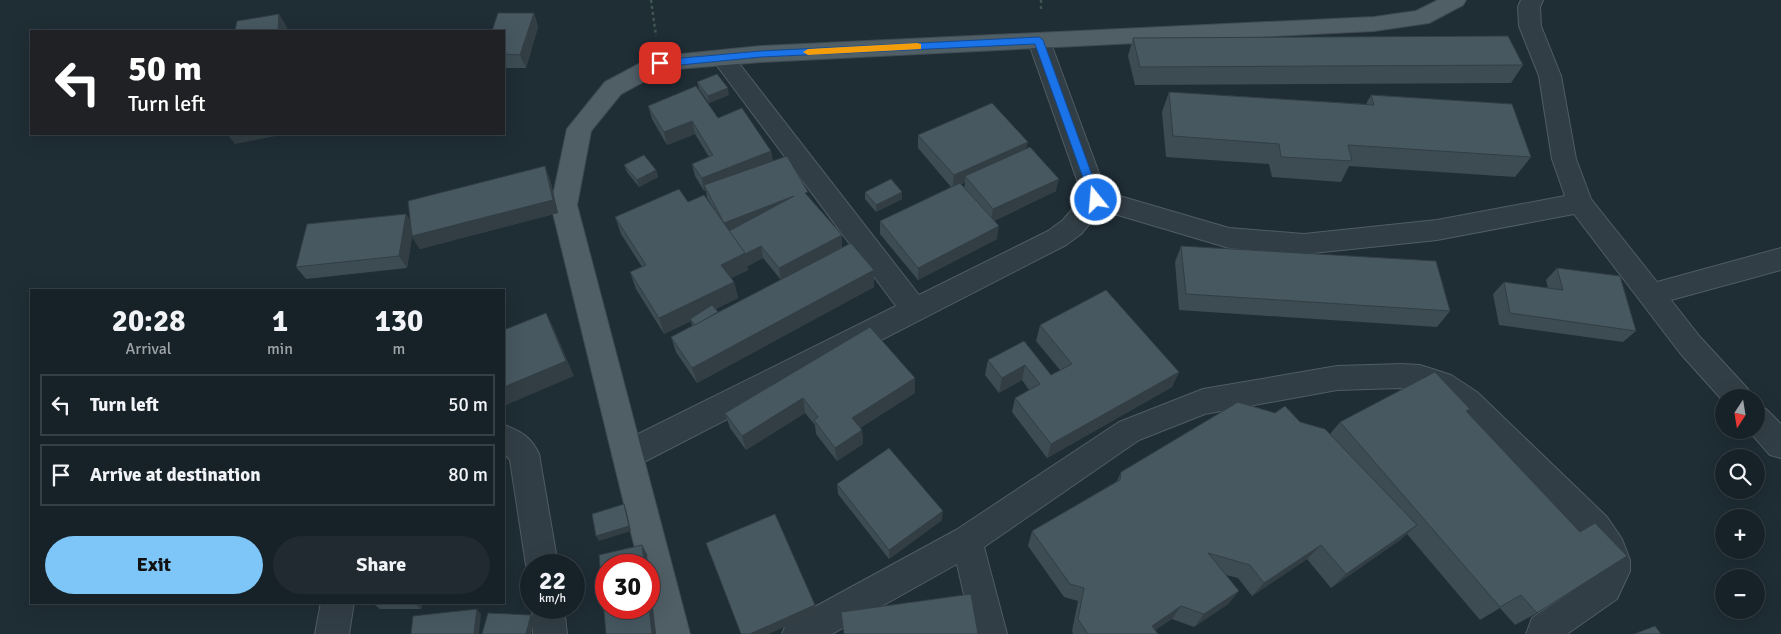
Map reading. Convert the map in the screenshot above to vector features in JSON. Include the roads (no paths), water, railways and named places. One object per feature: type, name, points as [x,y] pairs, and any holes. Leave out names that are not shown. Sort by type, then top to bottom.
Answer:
[{"type":"main road","points":[[673,634],[564,205],[579,129],[613,88],[660,63],[1039,40],[1374,24],[1421,18],[1455,0]]},
{"type":"street","points":[[1532,0],[1529,7],[1530,26],[1550,76],[1564,159],[1580,203],[1690,345],[1730,389]]},
{"type":"street","points":[[1039,40],[1096,200]]},
{"type":"street","points":[[723,58],[914,310]]},
{"type":"street","points":[[1096,200],[1229,238],[1304,244],[1437,230],[1580,203]]},
{"type":"street","points":[[627,455],[1057,238],[1072,227],[1096,200]]},
{"type":"street","points":[[1651,295],[1781,259]]},
{"type":"street","points":[[799,634],[967,540],[1129,431],[1202,402],[1338,378],[1420,377],[1441,384],[1467,401],[1596,528],[1611,550],[1614,560],[1614,571],[1605,588],[1544,630],[1543,634]]},
{"type":"street","points":[[1765,428],[1781,445]]},
{"type":"street","points":[[505,438],[514,443],[524,454],[540,554]]},
{"type":"street","points":[[967,540],[990,634]]},
{"type":"street","points":[[332,634],[338,604]]},
{"type":"street","points":[[549,619],[550,634]]}]
